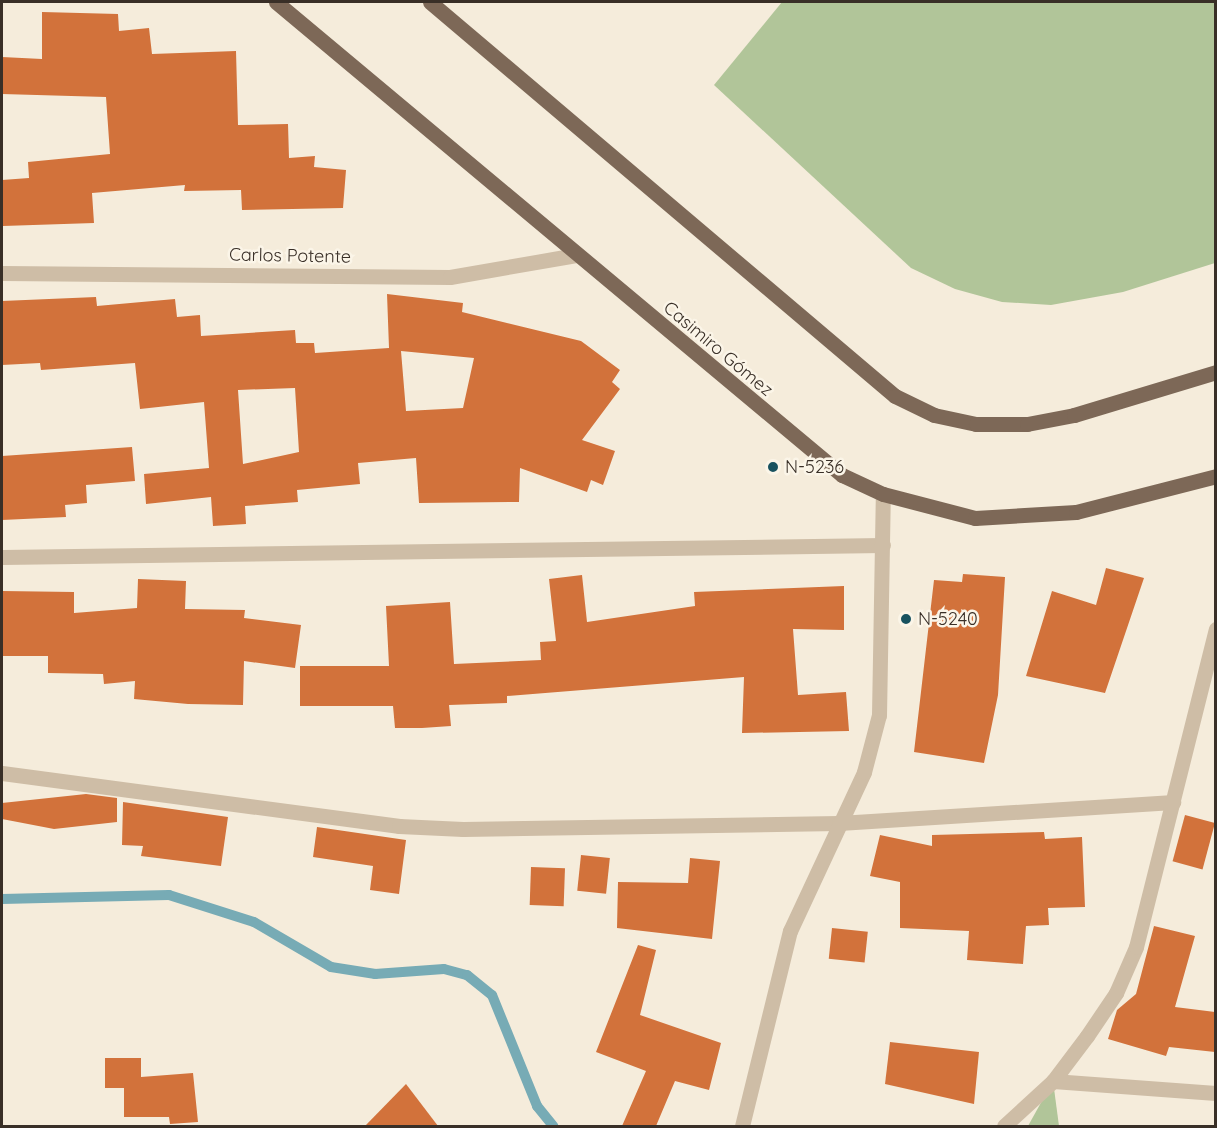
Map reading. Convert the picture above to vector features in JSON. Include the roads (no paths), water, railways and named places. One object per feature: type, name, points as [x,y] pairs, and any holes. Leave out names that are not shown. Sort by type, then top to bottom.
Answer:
[{"type":"main road","name":"Casimiro Gómez","points":[[276,2],[801,444],[842,475],[883,494],[975,518],[1023,518],[1129,501],[1215,476]]},
{"type":"main road","points":[[430,2],[856,367],[924,410],[976,424],[1027,424],[1074,416],[1215,372]]},
{"type":"street","name":"Carlos Potente","points":[[2,273],[450,276],[576,255]]},
{"type":"street","points":[[742,1126],[790,931],[838,823],[864,772],[879,715],[883,494]]},
{"type":"street","points":[[2,557],[883,545]]},
{"type":"street","points":[[1004,1126],[1053,1081],[1116,993],[1136,947],[1215,629]]},
{"type":"street","points":[[2,773],[399,826],[838,823],[1173,802]]},
{"type":"street","points":[[1053,1081],[1215,1093]]},
{"type":"waterway","points":[[2,899],[169,895],[254,922],[331,967],[375,974],[444,969],[467,975],[492,995],[537,1106],[553,1126]]},
{"type":"place","name":"N-5236","points":[[773,467]]},
{"type":"place","name":"N-5240","points":[[906,619]]}]
